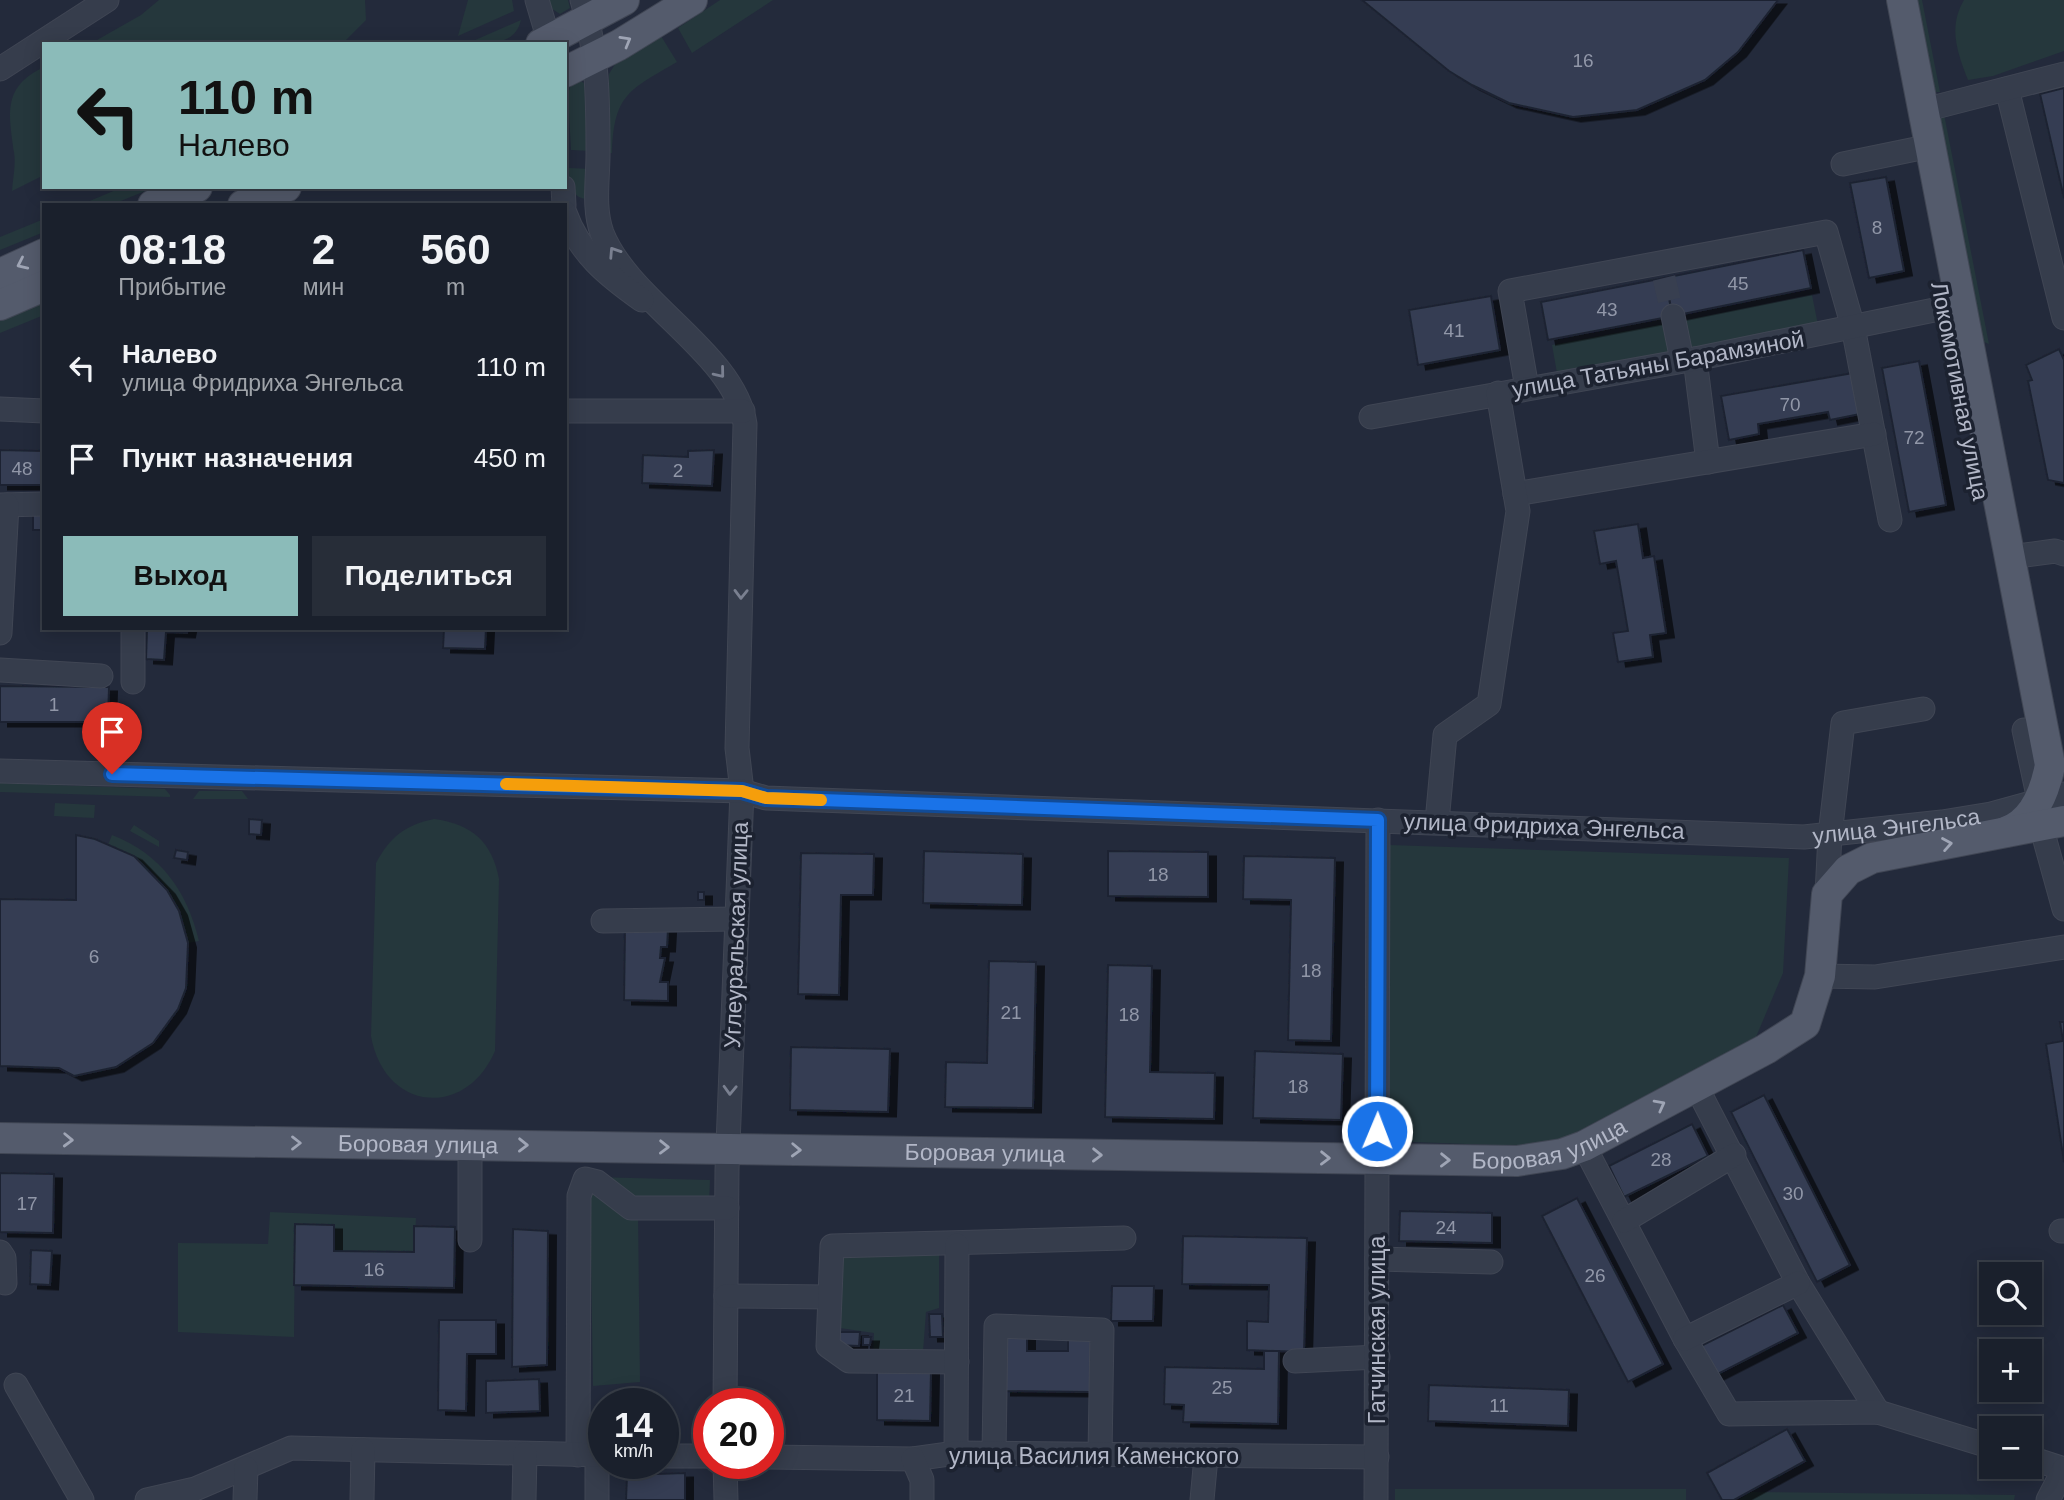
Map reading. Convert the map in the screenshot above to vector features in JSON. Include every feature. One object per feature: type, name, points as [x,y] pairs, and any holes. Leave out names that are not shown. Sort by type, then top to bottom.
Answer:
[{"type":"main road","points":[[547,42],[585,10],[624,0]]},
{"type":"main road","points":[[567,71],[595,58],[692,0]]},
{"type":"main road","name":"Локомотивная улица","points":[[1888,0],[1944,308],[2034,727],[2056,751],[2055,795]]},
{"type":"main road","name":"Локомотивная улица","points":[[1902,0],[2010,556],[2034,727]]},
{"type":"main road","points":[[158,203],[192,189]]},
{"type":"main road","points":[[248,203],[281,189]]},
{"type":"main road","points":[[0,274],[42,255]]},
{"type":"main road","points":[[0,305],[42,287]]},
{"type":"main road","name":"улица Энгельса","points":[[1900,852],[1993,824],[2055,795]]},
{"type":"main road","points":[[1827,894],[1848,870],[1872,858],[1900,852]]},
{"type":"main road","name":"Боровая улица","points":[[0,1138],[1517,1161],[1562,1154],[1584,1146],[1766,1049],[1805,1024],[1820,976],[1827,894]]},
{"type":"street","points":[[0,69],[107,0]]},
{"type":"street","points":[[537,0],[547,42]]},
{"type":"street","points":[[567,411],[743,411],[724,378],[647,296],[603,234],[596,200],[598,116],[595,58],[585,10]]},
{"type":"street","points":[[1924,110],[2064,74]]},
{"type":"street","points":[[2007,89],[2064,318]]},
{"type":"street","points":[[1843,164],[1916,149]]},
{"type":"street","points":[[567,218],[572,232],[595,264],[611,279],[674,323]]},
{"type":"street","points":[[1527,388],[1510,291],[1663,271],[1826,232],[1853,327],[1890,520]]},
{"type":"street","name":"улица Татьяны Барамзиной","points":[[1371,417],[1689,359],[1944,308]]},
{"type":"street","points":[[1673,316],[1689,359],[1709,462]]},
{"type":"street","points":[[1437,822],[1445,734],[1489,704],[1518,511],[1498,393]]},
{"type":"street","points":[[0,409],[42,411]]},
{"type":"street","name":"Углеуральская улица","points":[[725,1388],[728,1148],[742,791],[737,748],[743,411]]},
{"type":"street","points":[[1515,494],[1874,435]]},
{"type":"street","points":[[0,633],[4,505],[42,504]]},
{"type":"street","points":[[2010,556],[2055,551],[2064,554]]},
{"type":"street","points":[[133,630],[133,682]]},
{"type":"street","points":[[0,670],[102,676]]},
{"type":"street","name":"Боровая улица","points":[[1827,894],[1830,835],[1843,723],[1923,709]]},
{"type":"street","points":[[2034,727],[2055,795],[2064,909]]},
{"type":"street","name":"улица Энгельса","points":[[1830,835],[1993,824],[2019,796],[2026,783],[2034,727]]},
{"type":"street","name":"улица Фридриха Энгельса","points":[[0,771],[742,791],[766,798],[1804,837],[1830,835]]},
{"type":"street","name":"Гатчинская улица","points":[[1376,1500],[1378,820]]},
{"type":"street","name":"улица Энгельса","points":[[1830,835],[1900,852]]},
{"type":"street","points":[[603,921],[735,919]]},
{"type":"street","points":[[1820,976],[1875,977],[2064,947]]},
{"type":"street","points":[[1696,1086],[1798,1283],[1878,1412]]},
{"type":"street","points":[[470,1144],[470,1240]]},
{"type":"street","points":[[1584,1146],[1685,1339],[1729,1414],[1878,1412],[1979,1443]]},
{"type":"street","points":[[1624,1221],[1734,1155]]},
{"type":"street","points":[[589,1388],[579,1196],[584,1179],[597,1182],[631,1208],[727,1208]]},
{"type":"street","points":[[957,1362],[849,1361],[828,1346],[832,1246],[957,1245],[1124,1238]]},
{"type":"street","points":[[956,1453],[957,1245]]},
{"type":"street","points":[[0,1252],[4,1258],[5,1283]]},
{"type":"street","points":[[1377,1259],[1490,1262]]},
{"type":"street","points":[[1685,1339],[1798,1283]]},
{"type":"street","points":[[726,1296],[829,1297]]},
{"type":"street","points":[[994,1453],[996,1326],[1102,1330],[1100,1455]]},
{"type":"street","points":[[1295,1361],[1378,1357]]},
{"type":"street","points":[[16,1384],[82,1500]]},
{"type":"street","points":[[147,1500],[195,1489],[291,1448],[588,1455]]},
{"type":"street","points":[[362,1500],[363,1450]]},
{"type":"street","name":"улица Василия Каменского","points":[[784,1457],[913,1459],[956,1453],[1377,1457]]},
{"type":"street","points":[[524,1500],[525,1454]]},
{"type":"street","points":[[1202,1500],[1206,1457]]},
{"type":"street","points":[[913,1459],[922,1480],[922,1500]]},
{"type":"street","points":[[2042,1462],[2064,1469],[2048,1500]]},
{"type":"street","points":[[245,1500],[246,1468]]},
{"type":"street","points":[[595,1479],[597,1500]]},
{"type":"street","points":[[725,1479],[726,1500]]},
{"type":"shaded area","points":[[159,0],[365,0],[366,20],[344,42],[94,42],[141,15]]},
{"type":"shaded area","points":[[468,0],[512,0],[514,11],[458,36]]},
{"type":"shaded area","points":[[546,0],[568,0],[570,8],[560,14],[549,7]]},
{"type":"shaded area","points":[[720,0],[773,0],[692,53],[678,28]]},
{"type":"shaded area","points":[[1911,0],[1922,0],[1940,92],[1934,92]]},
{"type":"shaded area","points":[[1964,0],[2064,0],[2064,51],[1993,76],[1968,80],[1960,59],[1955,30]]},
{"type":"shaded area","points":[[521,20],[513,35],[507,39],[500,42],[471,42]]},
{"type":"shaded area","points":[[661,36],[677,62],[627,96],[616,118],[612,153],[607,153],[609,74],[617,61]]},
{"type":"shaded area","points":[[42,68],[42,176],[12,191],[15,161],[11,102],[21,83]]},
{"type":"shaded area","points":[[578,80],[586,84],[591,151],[571,150],[568,95],[570,87]]},
{"type":"shaded area","points":[[1943,109],[1989,344],[1982,341],[1936,115]]},
{"type":"shaded area","points":[[569,168],[590,169],[587,199],[574,192]]},
{"type":"shaded area","points":[[118,189],[150,189],[116,203],[85,203]]},
{"type":"shaded area","points":[[42,220],[42,233],[0,250],[0,237]]},
{"type":"shaded area","points":[[1812,295],[1818,325],[1687,351],[1681,321]]},
{"type":"shaded area","points":[[42,297],[42,316],[0,333],[0,314]]},
{"type":"shaded area","points":[[1669,323],[1674,352],[1557,373],[1552,345]]},
{"type":"shaded area","points":[[0,783],[165,789],[170,797],[0,792]]},
{"type":"shaded area","points":[[199,791],[242,791],[248,799],[193,799]]},
{"type":"shaded area","points":[[55,803],[95,805],[94,818],[54,816]]},
{"type":"shaded area","points":[[434,819],[469,830],[485,845],[496,866],[499,879],[495,1051],[482,1073],[465,1088],[446,1096],[427,1098],[408,1092],[392,1080],[379,1061],[371,1036],[376,863],[399,834]]},
{"type":"shaded area","points":[[134,825],[159,841],[159,847],[130,831]]},
{"type":"shaded area","points":[[112,835],[145,853],[169,876],[187,906],[199,941],[188,943],[178,911],[161,883],[138,861],[108,845]]},
{"type":"shaded area","points":[[1389,845],[1789,858],[1783,973],[1756,1037],[1549,1147],[1387,1141]]},
{"type":"shaded area","points":[[593,1177],[710,1180],[709,1203],[638,1212],[640,1382],[593,1386],[590,1196]]},
{"type":"shaded area","points":[[270,1212],[416,1218],[414,1252],[334,1251],[295,1224],[294,1337],[178,1332],[178,1243],[268,1244]]},
{"type":"shaded area","points":[[939,1251],[939,1308],[926,1312],[923,1352],[873,1354],[874,1333],[840,1328],[840,1254]]},
{"type":"shaded area","points":[[1395,1489],[1686,1489],[1686,1500],[1395,1500]]},
{"type":"shaded area","points":[[1751,1492],[2015,1495],[2014,1500],[1738,1500]]},
{"type":"building","points":[[1362,0],[1778,0],[1738,52],[1705,80],[1637,110],[1573,117],[1509,103],[1472,85],[1449,71]]},
{"type":"building","points":[[2064,88],[2064,198],[2040,94]]},
{"type":"building","points":[[1886,177],[1904,271],[1869,278],[1850,183]]},
{"type":"building","points":[[1803,250],[1811,288],[1673,316],[1664,278]]},
{"type":"building","points":[[1664,278],[1673,316],[1548,340],[1541,302]]},
{"type":"building","points":[[1491,296],[1500,350],[1418,365],[1409,310]]},
{"type":"building","points":[[2059,349],[2064,360],[2064,483],[2048,480],[2028,381],[2032,380],[2026,365]]},
{"type":"building","points":[[1919,361],[1946,505],[1909,512],[1882,368]]},
{"type":"building","points":[[1853,373],[1860,414],[1830,420],[1828,412],[1758,424],[1759,434],[1729,440],[1721,396]]},
{"type":"building","points":[[0,450],[42,451],[42,485],[0,485]]},
{"type":"building","points":[[714,450],[712,486],[642,483],[643,455],[688,457],[688,451]]},
{"type":"building","points":[[33,515],[42,515],[42,530],[33,530]]},
{"type":"building","points":[[1638,524],[1643,558],[1654,556],[1666,633],[1650,635],[1653,657],[1618,662],[1613,633],[1628,631],[1616,561],[1600,564],[1594,531]]},
{"type":"building","points":[[147,630],[188,630],[187,633],[166,632],[164,660],[146,659]]},
{"type":"building","points":[[444,630],[486,630],[485,649],[443,648]]},
{"type":"building","points":[[0,686],[109,687],[108,722],[0,722]]},
{"type":"building","points":[[249,819],[262,820],[261,835],[249,834]]},
{"type":"building","points":[[76,835],[95,839],[134,856],[167,890],[179,911],[188,943],[186,988],[178,1009],[153,1043],[116,1067],[74,1076],[59,1068],[0,1066],[0,899],[76,900]]},
{"type":"building","points":[[176,850],[188,852],[187,860],[174,858]]},
{"type":"building","points":[[924,851],[1023,854],[1022,905],[923,903]]},
{"type":"building","points":[[1108,851],[1208,852],[1208,897],[1108,896]]},
{"type":"building","points":[[801,853],[874,854],[873,895],[841,895],[839,995],[798,994]]},
{"type":"building","points":[[1244,856],[1335,858],[1331,1041],[1288,1040],[1291,900],[1243,899]]},
{"type":"building","points":[[698,892],[704,892],[704,900],[698,900]]},
{"type":"building","points":[[625,928],[668,929],[667,947],[661,947],[660,958],[665,958],[660,982],[668,982],[668,1001],[624,1000]]},
{"type":"building","points":[[989,961],[1036,962],[1033,1108],[945,1107],[946,1062],[987,1063]]},
{"type":"building","points":[[1108,965],[1152,966],[1150,1072],[1215,1073],[1214,1119],[1105,1117]]},
{"type":"building","points":[[2060,1022],[2064,1022],[2064,1162],[2046,1044],[2063,1041]]},
{"type":"building","points":[[791,1047],[890,1049],[888,1112],[790,1110]]},
{"type":"building","points":[[1255,1051],[1343,1054],[1341,1120],[1253,1118]]},
{"type":"building","points":[[1764,1095],[1850,1265],[1817,1282],[1731,1112]]},
{"type":"building","points":[[1692,1124],[1708,1156],[1624,1197],[1609,1166]]},
{"type":"building","points":[[0,1173],[54,1174],[53,1233],[0,1232]]},
{"type":"building","points":[[1577,1198],[1663,1364],[1628,1382],[1542,1216]]},
{"type":"building","points":[[1400,1211],[1492,1213],[1492,1243],[1399,1241]]},
{"type":"building","points":[[295,1224],[334,1225],[334,1251],[414,1252],[414,1226],[455,1227],[454,1288],[294,1285]]},
{"type":"building","points":[[513,1229],[548,1231],[547,1365],[512,1367]]},
{"type":"building","points":[[1183,1236],[1307,1238],[1304,1352],[1247,1350],[1247,1321],[1268,1322],[1269,1285],[1182,1284]]},
{"type":"building","points":[[31,1250],[52,1251],[50,1285],[30,1284]]},
{"type":"building","points":[[1112,1286],[1154,1286],[1153,1321],[1111,1321]]},
{"type":"building","points":[[1783,1305],[1798,1333],[1710,1378],[1695,1349]]},
{"type":"building","points":[[929,1314],[942,1314],[943,1337],[930,1337]]},
{"type":"building","points":[[439,1320],[496,1320],[496,1354],[467,1354],[466,1411],[438,1410]]},
{"type":"building","points":[[837,1332],[860,1332],[859,1346],[837,1345]]},
{"type":"building","points":[[1004,1334],[1027,1334],[1027,1351],[1068,1351],[1068,1335],[1091,1336],[1090,1392],[1003,1391]]},
{"type":"building","points":[[863,1337],[871,1337],[870,1345],[863,1345]]},
{"type":"building","points":[[1264,1351],[1279,1351],[1278,1424],[1183,1422],[1184,1405],[1164,1404],[1165,1367],[1264,1369]]},
{"type":"building","points":[[877,1370],[931,1370],[930,1421],[877,1420]]},
{"type":"building","points":[[539,1379],[540,1411],[486,1413],[486,1381]]},
{"type":"building","points":[[1429,1385],[1569,1390],[1568,1426],[1428,1421]]},
{"type":"building","points":[[1787,1429],[1805,1461],[1734,1500],[1722,1500],[1707,1473]]},
{"type":"building","points":[[679,1473],[685,1473],[685,1500],[626,1500],[627,1479],[679,1479]]},
{"type":"tunnel","points":[[1664,278],[1673,316]]},
{"type":"slow traffic","points":[[506,784],[742,791],[766,798],[821,800]]},
{"type":"route","points":[[112,774],[742,791],[766,798],[1378,820],[1377,1131]]}]
